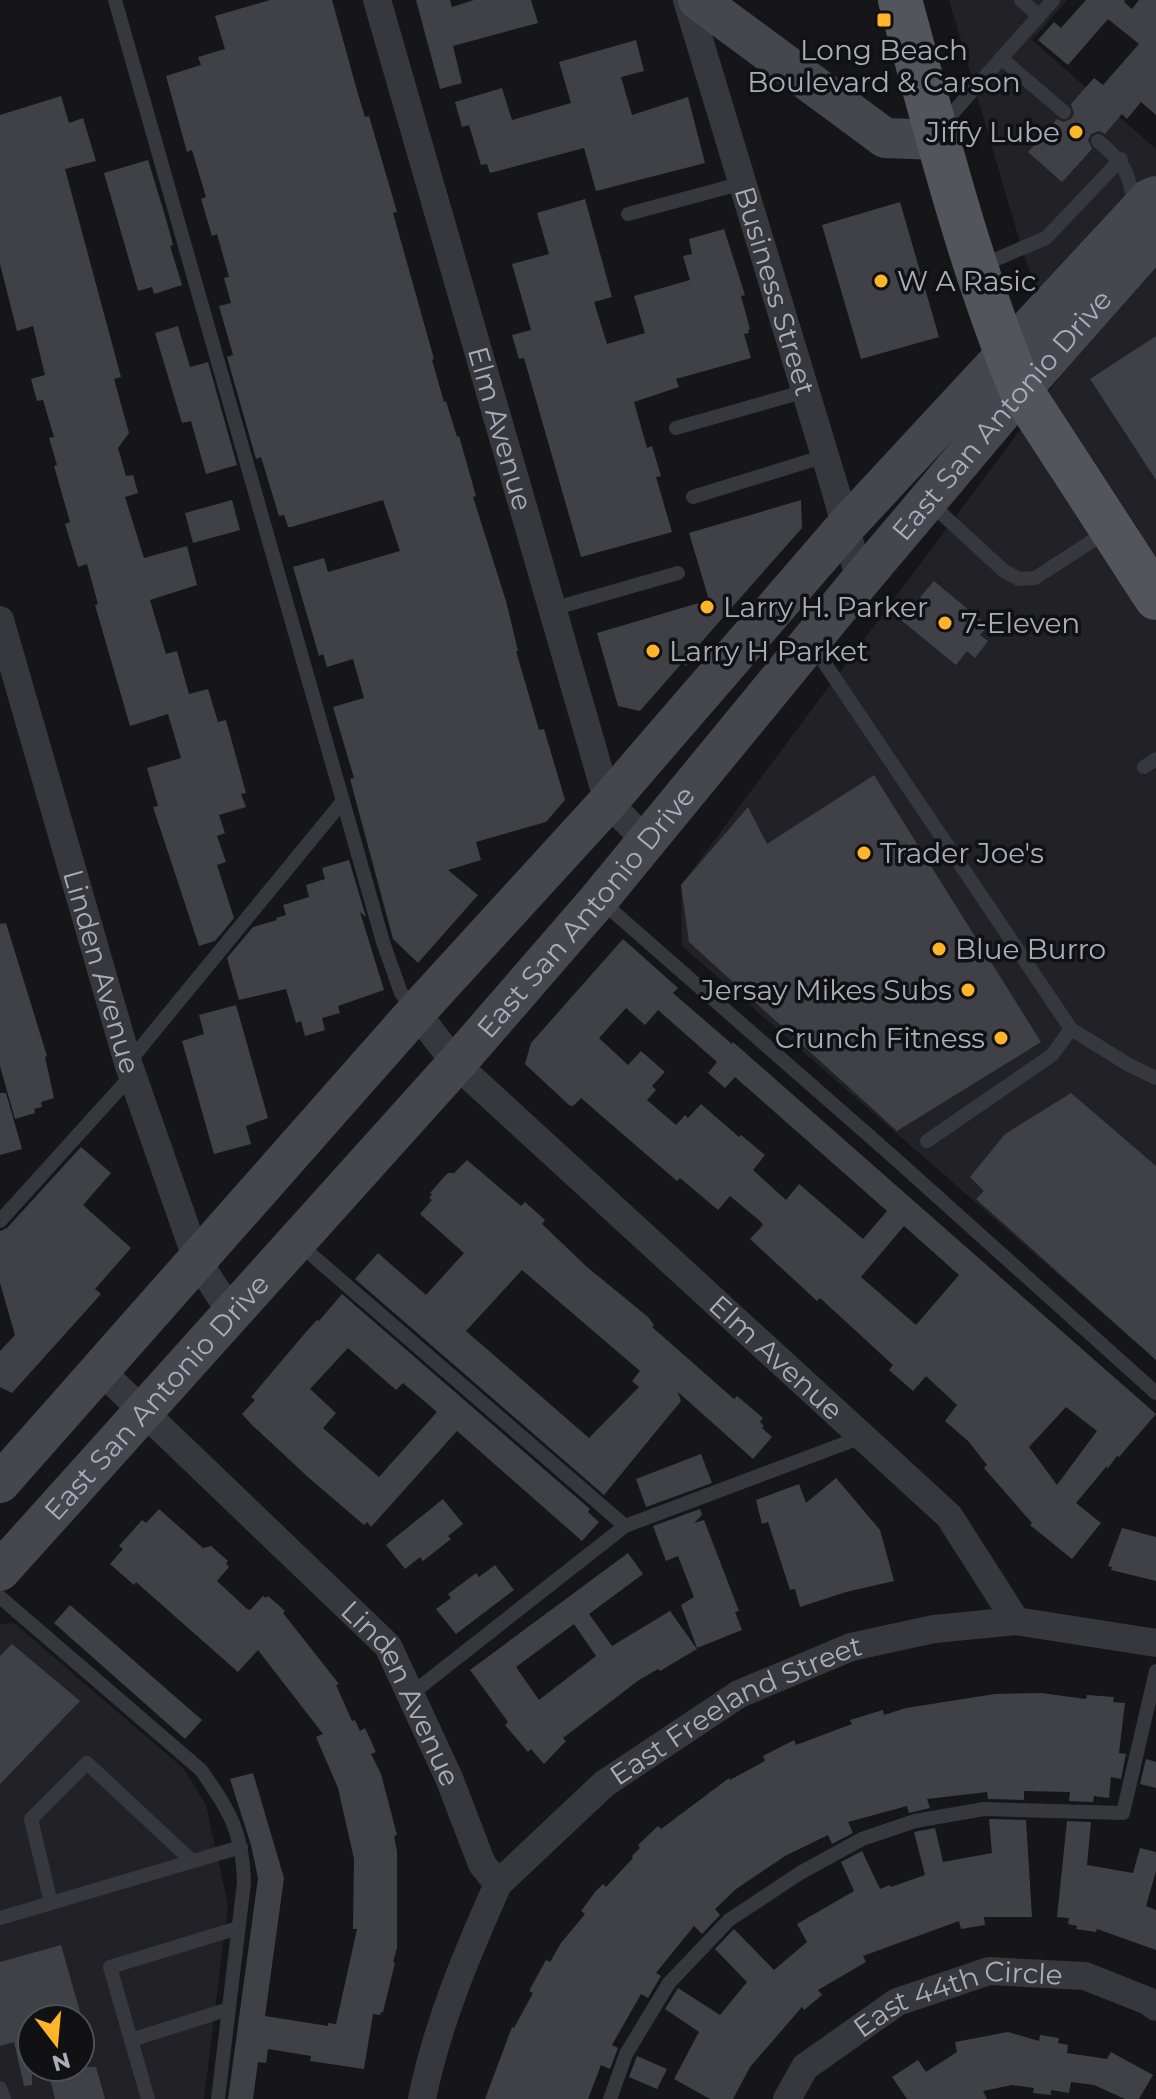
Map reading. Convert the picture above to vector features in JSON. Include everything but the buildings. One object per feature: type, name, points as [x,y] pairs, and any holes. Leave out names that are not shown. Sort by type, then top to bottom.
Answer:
[{"type":"main road","points":[[698,0],[885,138],[938,135]]},
{"type":"main road","points":[[900,0],[978,267],[1014,372],[1156,598]]},
{"type":"main road","name":"East San Antonio Drive","points":[[0,1483],[416,1012],[608,802],[846,526],[1014,372],[1149,232]]},
{"type":"main road","name":"East San Antonio Drive","points":[[0,1571],[456,1064],[599,899],[928,502],[1014,372]]},
{"type":"street","name":"Elm Avenue","points":[[377,0],[608,802],[647,842]]},
{"type":"street","name":"Business Street","points":[[687,0],[806,391],[860,581]]},
{"type":"street","name":"Linden Avenue","points":[[0,620],[130,1069],[197,1260],[231,1313]]},
{"type":"street","name":"Elm Avenue","points":[[416,1012],[456,1064],[949,1516],[1016,1621]]},
{"type":"street","name":"Linden Avenue","points":[[100,1370],[388,1646],[449,1778],[482,1864],[498,1884]]},
{"type":"street","points":[[1016,1621],[1156,1643]]},
{"type":"street","name":"East Freeland Street","points":[[498,1884],[604,1784],[739,1694],[851,1647],[934,1629],[1016,1621]]},
{"type":"street","points":[[422,2099],[431,2051],[498,1884]]},
{"type":"street","name":"East 44th Circle","points":[[787,2099],[805,2067],[897,2002],[989,1971],[1085,1976],[1156,2007]]},
{"type":"lane","points":[[115,0],[383,942],[401,993],[416,1012]]},
{"type":"lane","points":[[1021,0],[1039,16]]},
{"type":"lane","points":[[938,135],[1053,0]]},
{"type":"lane","points":[[1001,58],[1064,112]]},
{"type":"lane","points":[[1098,141],[1121,159],[1149,232]]},
{"type":"lane","points":[[978,267],[1046,238],[1121,159]]},
{"type":"lane","points":[[628,214],[743,183]]},
{"type":"lane","points":[[676,428],[806,391]]},
{"type":"lane","points":[[693,497],[825,456]]},
{"type":"lane","points":[[928,502],[1004,571],[1019,579],[1035,578],[1112,528]]},
{"type":"lane","points":[[552,609],[678,573]]},
{"type":"lane","points":[[810,642],[1071,1029],[1156,1078]]},
{"type":"lane","points":[[0,1221],[130,1069],[343,801]]},
{"type":"lane","points":[[599,899],[1156,1393]]},
{"type":"lane","points":[[927,1141],[1052,1055],[1071,1029]]},
{"type":"lane","points":[[296,1240],[625,1526]]},
{"type":"lane","points":[[410,1695],[625,1526],[862,1437]]},
{"type":"lane","points":[[0,1597],[201,1770],[237,1827],[244,1883],[218,2099]]},
{"type":"lane","points":[[610,2099],[626,2054],[669,1983],[729,1920],[800,1873],[849,1846],[915,1821],[984,1809],[1123,1813],[1156,1671]]},
{"type":"lane","points":[[51,1903],[31,1819],[87,1763],[192,1861]]},
{"type":"lane","points":[[0,1918],[241,1847]]},
{"type":"lane","points":[[148,2099],[110,1967],[238,1928]]},
{"type":"lane","points":[[131,2040],[229,2009]]},
{"type":"lane","points":[[0,2088],[4,2099]]},
{"type":"shaded area","points":[[949,0],[1067,0],[1032,40],[1156,149],[1156,1360],[682,946],[681,885],[1067,367],[1024,256]]},
{"type":"shaded area","points":[[14,1623],[184,1769],[206,1805],[228,1905],[204,2099],[0,2099],[0,1624]]},
{"type":"place","name":"Long Beach Boulevard & Carson","points":[[884,20]]},
{"type":"place","name":"Jiffy Lube","points":[[1076,132]]},
{"type":"place","name":"W A Rasic","points":[[881,281]]},
{"type":"place","name":"Larry H. Parker","points":[[707,607]]},
{"type":"place","name":"7-Eleven","points":[[945,623]]},
{"type":"place","name":"Larry H Parket","points":[[653,651]]},
{"type":"place","name":"Trader Joe's","points":[[864,853]]},
{"type":"place","name":"Blue Burro","points":[[939,949]]},
{"type":"place","name":"Jersay Mikes Subs","points":[[968,990]]},
{"type":"place","name":"Crunch Fitness","points":[[1001,1038]]}]
